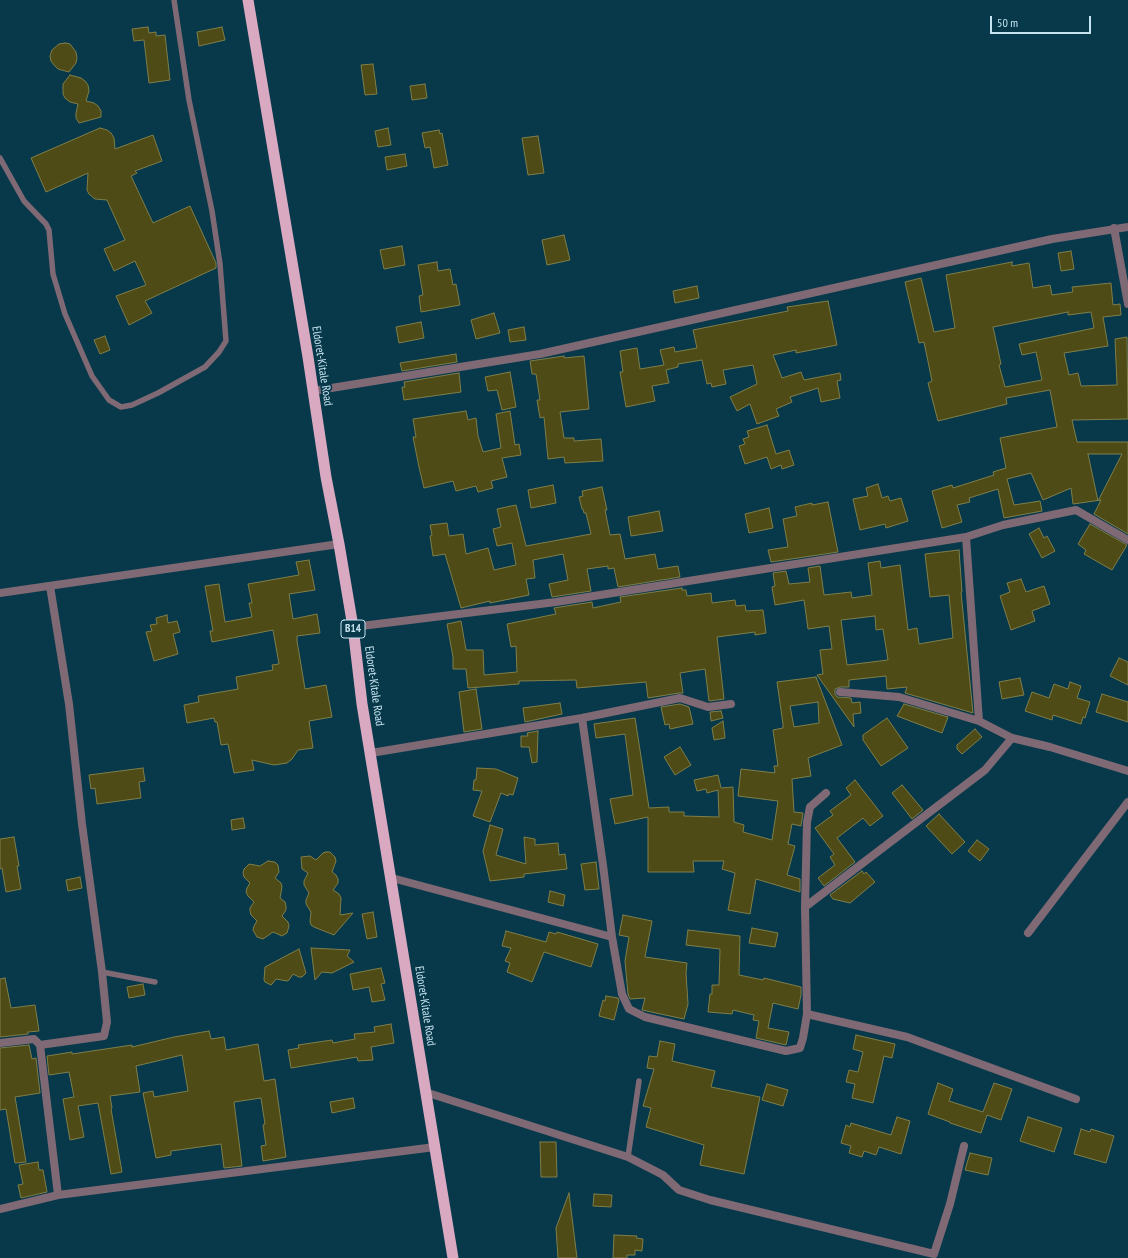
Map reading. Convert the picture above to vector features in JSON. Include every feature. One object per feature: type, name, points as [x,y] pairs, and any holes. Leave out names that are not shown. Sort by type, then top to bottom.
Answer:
[{"type":"highway","name":"Eldoret-Kitale Road","points":[[248,0],[326,477],[353,626],[362,704],[392,878],[425,1092],[453,1258]]},
{"type":"street","points":[[313,391],[540,354],[1052,239],[1128,227]]},
{"type":"street","points":[[1114,228],[1128,304]]},
{"type":"street","points":[[353,626],[556,602],[966,537],[1003,524],[1076,510],[1128,540]]},
{"type":"street","points":[[966,537],[979,721]]},
{"type":"street","points":[[0,593],[339,544]]},
{"type":"street","points":[[40,1045],[104,1036],[108,1022],[68,704],[50,586]]},
{"type":"street","points":[[840,692],[898,697],[979,721],[1012,738],[1050,747],[1128,771]]},
{"type":"street","points":[[371,752],[582,718],[680,698],[708,707],[731,704]]},
{"type":"street","points":[[582,718],[604,865],[612,937],[622,994],[629,1009],[645,1017],[786,1051],[800,1048],[807,1014],[805,907],[807,822],[810,808],[826,793]]},
{"type":"street","points":[[805,907],[986,770],[1012,738]]},
{"type":"street","points":[[1028,933],[1128,802]]},
{"type":"street","points":[[392,878],[612,937]]},
{"type":"street","points":[[807,1014],[907,1037],[1076,1099]]},
{"type":"street","points":[[0,1043],[34,1038],[40,1045],[58,1195]]},
{"type":"street","points":[[425,1092],[628,1157],[663,1175],[679,1190],[710,1200],[934,1254],[950,1204],[964,1146]]},
{"type":"street","points":[[0,1209],[58,1195],[435,1147]]},
{"type":"lane","points":[[0,158],[24,201],[46,224],[49,230],[53,274],[65,314],[92,376],[109,400],[121,406],[132,404],[158,393],[205,367],[226,342],[220,264],[212,211],[189,100],[174,0]]},
{"type":"lane","points":[[102,972],[155,982]]},
{"type":"lane","points":[[628,1157],[639,1081]]},
{"type":"building","points":[[148,27],[149,33],[156,32],[156,36],[165,35],[170,80],[149,83],[144,40],[134,41],[132,29]]},
{"type":"building","points":[[222,27],[225,40],[199,46],[197,32]]},
{"type":"building","points":[[59,44],[70,44],[76,52],[77,58],[76,63],[69,72],[58,69],[51,61],[50,56],[52,50]]},
{"type":"building","points":[[373,64],[377,94],[365,95],[361,65]]},
{"type":"building","points":[[70,75],[81,78],[88,85],[89,91],[86,101],[94,103],[98,106],[101,111],[101,117],[79,123],[76,118],[78,104],[70,102],[63,94],[63,84]]},
{"type":"building","points":[[425,84],[427,98],[412,100],[410,86]]},
{"type":"building","points":[[100,128],[111,133],[114,138],[115,149],[153,135],[162,161],[135,171],[137,173],[131,176],[153,223],[190,206],[216,263],[216,268],[145,301],[152,313],[129,325],[116,296],[146,285],[135,261],[114,271],[104,249],[125,240],[107,200],[95,199],[89,194],[87,190],[88,173],[46,192],[31,158]]},
{"type":"building","points":[[388,128],[391,145],[378,147],[375,131]]},
{"type":"building","points":[[439,130],[440,134],[442,133],[448,165],[434,168],[430,147],[425,148],[422,133]]},
{"type":"building","points":[[538,136],[544,173],[528,175],[522,138]]},
{"type":"building","points":[[405,154],[407,166],[387,170],[385,157]]},
{"type":"building","points":[[564,235],[570,260],[547,265],[542,240]]},
{"type":"building","points":[[402,246],[405,265],[384,269],[380,250]]},
{"type":"building","points":[[1071,251],[1074,269],[1061,271],[1058,253]]},
{"type":"building","points":[[437,262],[438,271],[450,269],[453,285],[456,284],[460,305],[421,312],[419,296],[423,295],[418,265]]},
{"type":"building","points":[[1012,262],[1012,266],[1029,263],[1033,288],[1050,285],[1052,295],[1073,292],[1072,287],[1111,283],[1113,305],[1120,304],[1121,315],[1103,317],[1108,346],[1064,353],[1069,375],[1078,373],[1081,386],[1117,385],[1115,339],[1127,337],[1128,419],[1072,420],[1077,442],[1128,442],[1128,534],[1094,514],[1101,500],[1073,504],[1071,488],[1043,500],[1031,473],[1007,479],[1014,505],[1040,501],[1042,511],[1004,518],[998,489],[969,498],[970,502],[957,505],[962,522],[942,528],[932,491],[952,485],[953,488],[994,475],[993,472],[1006,468],[1000,438],[1057,427],[1050,390],[1006,398],[1007,404],[938,421],[928,383],[932,381],[924,342],[919,343],[905,282],[921,278],[934,332],[955,328],[946,275]],"holes":[[[1068,312],[1068,315],[1091,312],[1094,328],[1019,344],[1022,355],[1036,352],[1042,380],[1005,387],[999,365],[1001,364],[993,327]],[[1088,454],[1122,454],[1098,500]]]},
{"type":"building","points":[[697,286],[699,298],[675,303],[673,291]]},
{"type":"building","points":[[828,301],[837,345],[796,353],[796,350],[773,355],[782,378],[801,372],[804,380],[840,373],[841,380],[837,381],[840,398],[821,402],[818,388],[790,397],[792,402],[776,409],[779,416],[757,424],[750,404],[737,411],[730,397],[757,384],[753,365],[723,370],[726,384],[712,387],[711,383],[707,384],[702,360],[678,364],[678,367],[666,370],[669,383],[652,386],[655,401],[626,407],[620,372],[623,372],[620,351],[637,348],[640,369],[664,365],[660,350],[674,347],[675,352],[697,348],[693,330],[788,311],[787,307]]},
{"type":"building","points":[[494,313],[500,333],[476,339],[471,320]]},
{"type":"building","points":[[421,322],[424,338],[399,343],[396,327]]},
{"type":"building","points":[[524,327],[526,340],[510,342],[508,330]]},
{"type":"building","points":[[105,336],[110,350],[100,354],[94,340]]},
{"type":"building","points":[[456,354],[457,362],[402,371],[400,363]]},
{"type":"building","points":[[564,356],[564,358],[584,356],[589,409],[560,412],[564,438],[574,438],[574,441],[601,439],[603,461],[565,463],[564,457],[548,459],[544,417],[540,418],[537,400],[540,400],[536,374],[532,374],[530,361]]},
{"type":"building","points":[[510,372],[516,407],[502,410],[497,390],[488,391],[485,377]]},
{"type":"building","points":[[459,373],[461,392],[404,400],[402,387],[405,387],[404,382]]},
{"type":"building","points":[[466,411],[468,420],[476,418],[478,436],[483,452],[501,448],[496,414],[510,411],[515,445],[519,444],[521,455],[502,458],[507,477],[491,481],[493,488],[478,492],[476,486],[456,491],[453,481],[424,488],[413,437],[416,437],[413,419]]},
{"type":"building","points":[[767,425],[776,454],[789,450],[794,465],[782,469],[781,465],[771,469],[767,457],[745,464],[739,446],[745,444],[743,439],[749,437],[747,431]]},
{"type":"building","points":[[878,484],[882,498],[888,496],[890,501],[901,498],[908,521],[886,528],[885,524],[860,530],[853,499],[868,496],[866,488]]},
{"type":"building","points":[[553,485],[556,503],[531,508],[528,490]]},
{"type":"building","points":[[602,487],[610,535],[620,534],[625,559],[655,554],[658,569],[678,566],[680,577],[618,587],[614,568],[608,569],[608,566],[587,569],[591,591],[552,597],[549,584],[568,580],[563,554],[533,560],[535,578],[526,579],[529,595],[490,603],[490,601],[461,608],[445,554],[433,556],[430,525],[447,523],[449,536],[463,534],[466,554],[488,548],[494,570],[516,565],[512,543],[497,546],[493,529],[501,527],[497,509],[516,505],[526,546],[591,534],[586,513],[584,513],[582,509],[579,497],[583,496],[582,491]]},
{"type":"building","points":[[828,502],[838,552],[771,562],[768,550],[788,547],[783,519],[797,516],[795,507],[812,503],[812,505]]},
{"type":"building","points":[[769,508],[773,528],[749,533],[745,514]]},
{"type":"building","points":[[659,511],[663,531],[631,536],[628,517]]},
{"type":"building","points":[[1090,524],[1127,545],[1112,570],[1084,554],[1086,550],[1078,544]]},
{"type":"building","points":[[1039,528],[1044,538],[1047,536],[1055,551],[1042,558],[1029,534]]},
{"type":"building","points":[[959,550],[961,592],[973,713],[905,693],[907,687],[887,689],[886,676],[849,680],[849,687],[840,687],[835,689],[835,694],[837,697],[851,698],[852,703],[860,702],[861,713],[853,714],[854,727],[817,675],[823,674],[820,650],[832,649],[829,626],[808,629],[804,600],[775,605],[772,587],[775,586],[773,573],[786,571],[789,584],[810,582],[808,568],[820,566],[824,595],[851,592],[852,598],[872,595],[868,563],[880,561],[881,568],[900,565],[908,630],[917,628],[919,644],[953,638],[949,595],[930,597],[925,554]],"holes":[[[875,616],[876,630],[883,629],[888,660],[847,665],[841,620]]]},
{"type":"building","points":[[309,560],[315,590],[289,594],[293,619],[317,614],[320,633],[297,636],[297,641],[305,689],[326,685],[332,717],[309,721],[313,748],[298,750],[292,759],[287,763],[274,765],[252,760],[254,770],[234,773],[228,744],[221,745],[217,722],[215,722],[214,718],[187,723],[184,705],[199,702],[198,696],[238,689],[236,677],[273,670],[272,665],[279,664],[273,630],[212,642],[210,631],[213,631],[205,586],[219,584],[225,622],[252,617],[249,603],[252,603],[248,584],[299,575],[296,562]]},
{"type":"building","points":[[1021,579],[1026,592],[1044,586],[1050,604],[1032,611],[1035,621],[1011,630],[1000,596],[1010,592],[1007,583]]},
{"type":"building","points":[[682,588],[682,590],[686,590],[687,596],[711,593],[712,603],[735,600],[736,606],[745,605],[746,611],[763,610],[766,633],[755,635],[755,632],[717,637],[724,699],[709,701],[705,669],[680,673],[683,693],[648,698],[646,682],[577,688],[576,680],[519,681],[519,684],[468,688],[466,669],[453,669],[453,657],[447,624],[461,621],[466,650],[483,650],[484,675],[517,672],[516,646],[511,647],[507,624],[556,614],[554,608],[592,602],[593,608],[621,602],[620,597]]},
{"type":"building","points":[[167,615],[168,623],[177,621],[180,632],[173,634],[178,654],[154,661],[146,632],[152,631],[150,625],[157,624],[156,618]]},
{"type":"building","points":[[1119,658],[1128,662],[1128,685],[1110,676]]},
{"type":"building","points":[[816,677],[842,745],[808,758],[811,776],[792,779],[794,812],[803,813],[801,826],[792,824],[788,844],[795,846],[787,875],[800,879],[800,892],[756,879],[750,914],[728,910],[735,873],[722,869],[724,861],[693,861],[694,872],[648,872],[648,817],[615,824],[610,799],[633,795],[625,734],[596,738],[594,724],[635,718],[649,808],[669,807],[669,812],[684,812],[684,816],[719,817],[718,790],[707,793],[706,789],[697,791],[694,780],[718,775],[721,788],[733,787],[734,822],[744,825],[743,832],[772,840],[778,801],[738,796],[741,769],[775,773],[774,766],[778,766],[773,730],[783,728],[783,724],[777,682]],"holes":[[[818,702],[819,723],[794,727],[790,706]]]},
{"type":"building","points":[[1020,678],[1024,695],[1002,699],[999,682]]},
{"type":"building","points":[[1070,682],[1081,686],[1077,698],[1090,702],[1085,718],[1083,717],[1081,724],[1053,715],[1052,720],[1025,711],[1032,692],[1049,698],[1054,684],[1068,689]]},
{"type":"building","points":[[476,689],[482,729],[464,732],[459,692]]},
{"type":"building","points":[[1102,694],[1128,702],[1128,722],[1096,712]]},
{"type":"building","points":[[560,703],[562,714],[525,722],[523,708]]},
{"type":"building","points":[[680,704],[689,707],[693,724],[670,729],[669,724],[665,725],[661,707]]},
{"type":"building","points":[[904,704],[948,717],[942,733],[897,716]]},
{"type":"building","points":[[721,711],[723,718],[711,721],[710,712]]},
{"type":"building","points":[[887,718],[908,748],[881,766],[863,740],[863,735]]},
{"type":"building","points":[[723,721],[725,738],[714,740],[712,728]]},
{"type":"building","points":[[975,729],[982,737],[962,754],[957,749],[957,745]]},
{"type":"building","points":[[538,731],[537,762],[532,763],[529,747],[521,747],[521,736],[528,736],[527,733]]},
{"type":"building","points":[[680,747],[691,765],[675,775],[664,757]]},
{"type":"building","points":[[143,768],[145,781],[139,782],[141,798],[97,804],[95,788],[91,789],[89,775]]},
{"type":"building","points":[[477,768],[496,769],[518,778],[513,795],[509,794],[508,796],[501,793],[490,822],[473,816],[482,791],[473,790]]},
{"type":"building","points":[[855,780],[883,816],[870,826],[863,818],[837,838],[855,862],[824,886],[818,878],[835,865],[830,857],[834,854],[815,828],[833,815],[830,811],[851,795],[846,788]]},
{"type":"building","points":[[902,785],[923,810],[912,819],[892,793]]},
{"type":"building","points":[[939,814],[965,842],[952,854],[926,826]]},
{"type":"building","points":[[243,818],[245,828],[232,830],[231,820]]},
{"type":"building","points":[[490,825],[503,829],[496,855],[526,864],[524,837],[535,839],[535,845],[558,843],[559,855],[565,854],[567,869],[524,874],[524,877],[490,881],[483,851]]},
{"type":"building","points":[[14,837],[21,889],[6,892],[2,868],[0,869],[0,839]]},
{"type":"building","points":[[977,840],[989,849],[980,861],[968,851]]},
{"type":"building","points":[[326,852],[330,852],[335,857],[336,861],[332,872],[336,875],[338,883],[333,890],[339,894],[341,898],[340,915],[353,913],[334,935],[311,925],[311,912],[306,904],[309,893],[304,885],[304,881],[308,873],[302,869],[301,857],[310,856],[316,860]]},
{"type":"building","points":[[268,861],[275,862],[278,865],[279,872],[275,878],[281,883],[282,887],[280,898],[285,902],[286,906],[286,910],[282,916],[288,922],[289,926],[287,933],[282,936],[273,932],[263,939],[257,937],[253,930],[257,921],[251,915],[250,908],[254,902],[246,892],[250,883],[244,877],[243,873],[244,869],[249,864],[260,866]]},
{"type":"building","points":[[596,862],[599,889],[585,890],[581,864]]},
{"type":"building","points":[[862,871],[864,874],[866,872],[875,882],[850,903],[833,899],[830,895]]},
{"type":"building","points":[[80,877],[82,888],[68,891],[66,880]]},
{"type":"building","points":[[550,891],[565,895],[563,906],[548,902]]},
{"type":"building","points":[[373,912],[377,937],[367,939],[362,914]]},
{"type":"building","points":[[623,915],[652,921],[645,957],[687,963],[686,973],[688,1004],[684,1019],[642,1010],[645,998],[630,999],[628,994],[625,961],[629,937],[619,935]]},
{"type":"building","points":[[752,928],[778,933],[775,947],[749,943]]},
{"type":"building","points":[[688,930],[740,936],[739,975],[763,980],[764,978],[801,987],[798,1009],[773,1003],[768,1028],[789,1032],[786,1045],[756,1038],[759,1021],[753,1020],[754,1015],[733,1010],[732,1014],[708,1012],[710,994],[712,994],[712,985],[719,985],[720,949],[686,945]]},
{"type":"building","points":[[506,931],[546,942],[549,932],[556,934],[557,932],[598,944],[591,967],[544,952],[532,982],[507,972],[510,963],[505,961],[511,948],[502,946]]},
{"type":"building","points":[[311,948],[350,950],[347,956],[354,962],[332,973],[322,972],[315,980]]},
{"type":"building","points":[[299,949],[306,973],[302,977],[293,974],[287,981],[276,979],[271,985],[265,982],[265,967]]},
{"type":"building","points":[[381,968],[385,983],[381,984],[385,1000],[372,1002],[369,987],[353,990],[350,974]]},
{"type":"building","points":[[5,978],[11,1008],[35,1005],[39,1031],[28,1032],[28,1034],[0,1037],[0,979]]},
{"type":"building","points":[[143,984],[145,995],[129,998],[127,987]]},
{"type":"building","points":[[606,996],[618,998],[619,1000],[614,1020],[599,1016],[603,1000],[605,1001]]},
{"type":"building","points":[[391,1024],[394,1043],[371,1047],[373,1060],[358,1061],[357,1057],[291,1068],[288,1050],[299,1048],[298,1045],[332,1040],[333,1043],[355,1039],[354,1034],[375,1032],[374,1027]]},
{"type":"building","points":[[209,1031],[211,1039],[224,1037],[226,1050],[258,1044],[264,1081],[275,1079],[286,1157],[263,1161],[261,1146],[266,1145],[263,1125],[265,1124],[261,1098],[234,1102],[242,1166],[224,1168],[221,1144],[171,1151],[171,1155],[156,1158],[143,1093],[153,1091],[154,1097],[188,1091],[182,1055],[136,1066],[140,1092],[110,1096],[122,1172],[111,1174],[98,1103],[78,1106],[84,1137],[70,1140],[63,1099],[74,1097],[69,1072],[49,1075],[47,1056],[72,1052],[72,1054],[132,1045],[132,1047],[174,1037]]},
{"type":"building","points":[[856,1035],[895,1044],[892,1058],[884,1056],[873,1103],[852,1098],[855,1084],[846,1082],[849,1070],[858,1072],[863,1052],[853,1049]]},
{"type":"building","points":[[660,1041],[675,1044],[672,1061],[715,1071],[711,1087],[760,1097],[744,1174],[700,1165],[704,1145],[646,1127],[651,1108],[643,1106],[654,1069],[647,1068],[649,1056],[657,1057]]},
{"type":"building","points":[[29,1045],[32,1059],[36,1058],[40,1093],[15,1097],[26,1162],[15,1163],[6,1109],[0,1110],[0,1048]]},
{"type":"building","points":[[938,1083],[953,1089],[949,1101],[983,1112],[994,1083],[1012,1089],[1001,1120],[987,1115],[981,1133],[928,1114]]},
{"type":"building","points":[[767,1084],[788,1090],[783,1106],[762,1100]]},
{"type":"building","points":[[353,1098],[355,1108],[332,1113],[330,1102]]},
{"type":"building","points":[[897,1117],[910,1121],[901,1154],[879,1147],[876,1155],[864,1151],[862,1157],[849,1153],[851,1146],[841,1143],[846,1125],[850,1127],[851,1123],[891,1135]]},
{"type":"building","points":[[1028,1117],[1062,1128],[1054,1152],[1020,1141]]},
{"type":"building","points":[[1081,1129],[1090,1132],[1091,1129],[1114,1136],[1106,1163],[1074,1154]]},
{"type":"building","points":[[540,1142],[556,1142],[557,1177],[541,1177]]},
{"type":"building","points":[[970,1153],[992,1158],[988,1175],[965,1170]]},
{"type":"building","points":[[38,1162],[39,1170],[43,1170],[47,1192],[21,1198],[18,1185],[23,1184],[19,1165]]},
{"type":"building","points":[[569,1193],[577,1258],[558,1258],[556,1228]]},
{"type":"building","points":[[594,1194],[612,1195],[611,1207],[593,1206]]},
{"type":"building","points":[[614,1235],[637,1236],[636,1238],[643,1239],[642,1251],[635,1250],[635,1255],[627,1255],[627,1258],[613,1258]]}]
